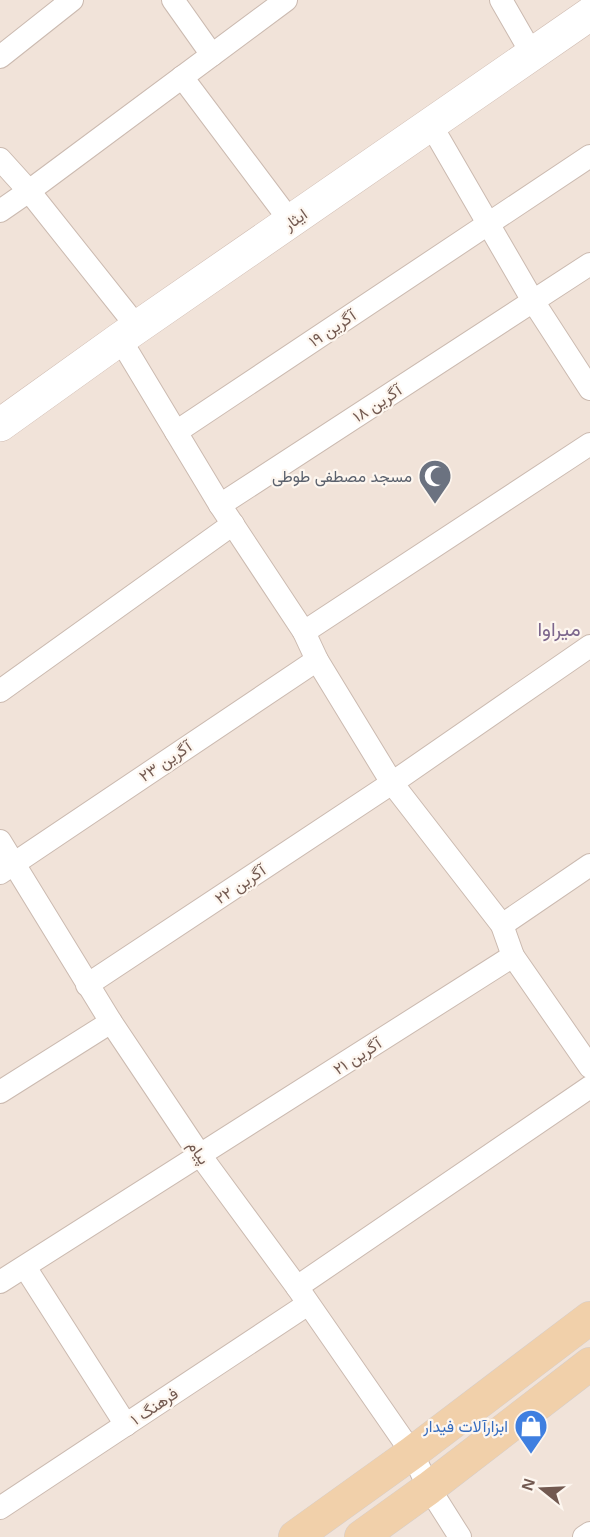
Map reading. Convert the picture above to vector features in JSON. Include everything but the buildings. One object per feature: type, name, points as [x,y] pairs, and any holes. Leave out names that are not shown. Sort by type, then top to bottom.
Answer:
[{"type":"main road","points":[[294,1537],[412,1453],[590,1318]]},
{"type":"main road","points":[[361,1537],[429,1488],[590,1364]]},
{"type":"street","points":[[0,57],[72,0]]},
{"type":"street","points":[[172,0],[212,55]]},
{"type":"street","points":[[0,211],[286,0]]},
{"type":"street","points":[[501,0],[532,54]]},
{"type":"street","name":"ایثار","points":[[0,424],[590,14]]},
{"type":"street","points":[[182,77],[291,222]]},
{"type":"street","points":[[431,125],[533,301],[590,389]]},
{"type":"street","name":"آگرین ۱۹","points":[[176,432],[590,156]]},
{"type":"street","points":[[0,159],[29,191],[129,334],[176,432],[220,505],[304,632],[317,660],[392,783],[502,925],[513,956],[588,1058]]},
{"type":"street","name":"آگرین ۱۸","points":[[220,505],[590,264]]},
{"type":"street","points":[[304,632],[590,444]]},
{"type":"street","points":[[0,691],[233,524]]},
{"type":"street","name":"آگرین ۲۲","points":[[87,985],[392,783],[590,646]]},
{"type":"street","name":"آگرین ۲۳","points":[[7,868],[317,660]]},
{"type":"street","name":"پیام","points":[[0,841],[7,868],[201,1155],[303,1295],[412,1453],[429,1488],[460,1537]]},
{"type":"street","points":[[502,925],[590,864]]},
{"type":"street","name":"آگرین ۲۱","points":[[0,1282],[513,956]]},
{"type":"street","points":[[0,1092],[111,1022]]},
{"type":"street","name":"فرهنگ ۱","points":[[0,1508],[126,1425],[590,1087]]},
{"type":"street","points":[[25,1267],[126,1425]]},
{"type":"street","points":[[584,1537],[590,1533]]},
{"type":"shaded area","points":[[0,0],[590,0],[590,1537],[0,1537]]},
{"type":"place","name":"مسجد مصطفی طوطی","points":[[435,505]]},
{"type":"place","name":"ابزارآلات فیدار","points":[[531,1455]]},
{"type":"district","name":"میراوا","points":[[559,629]]}]
